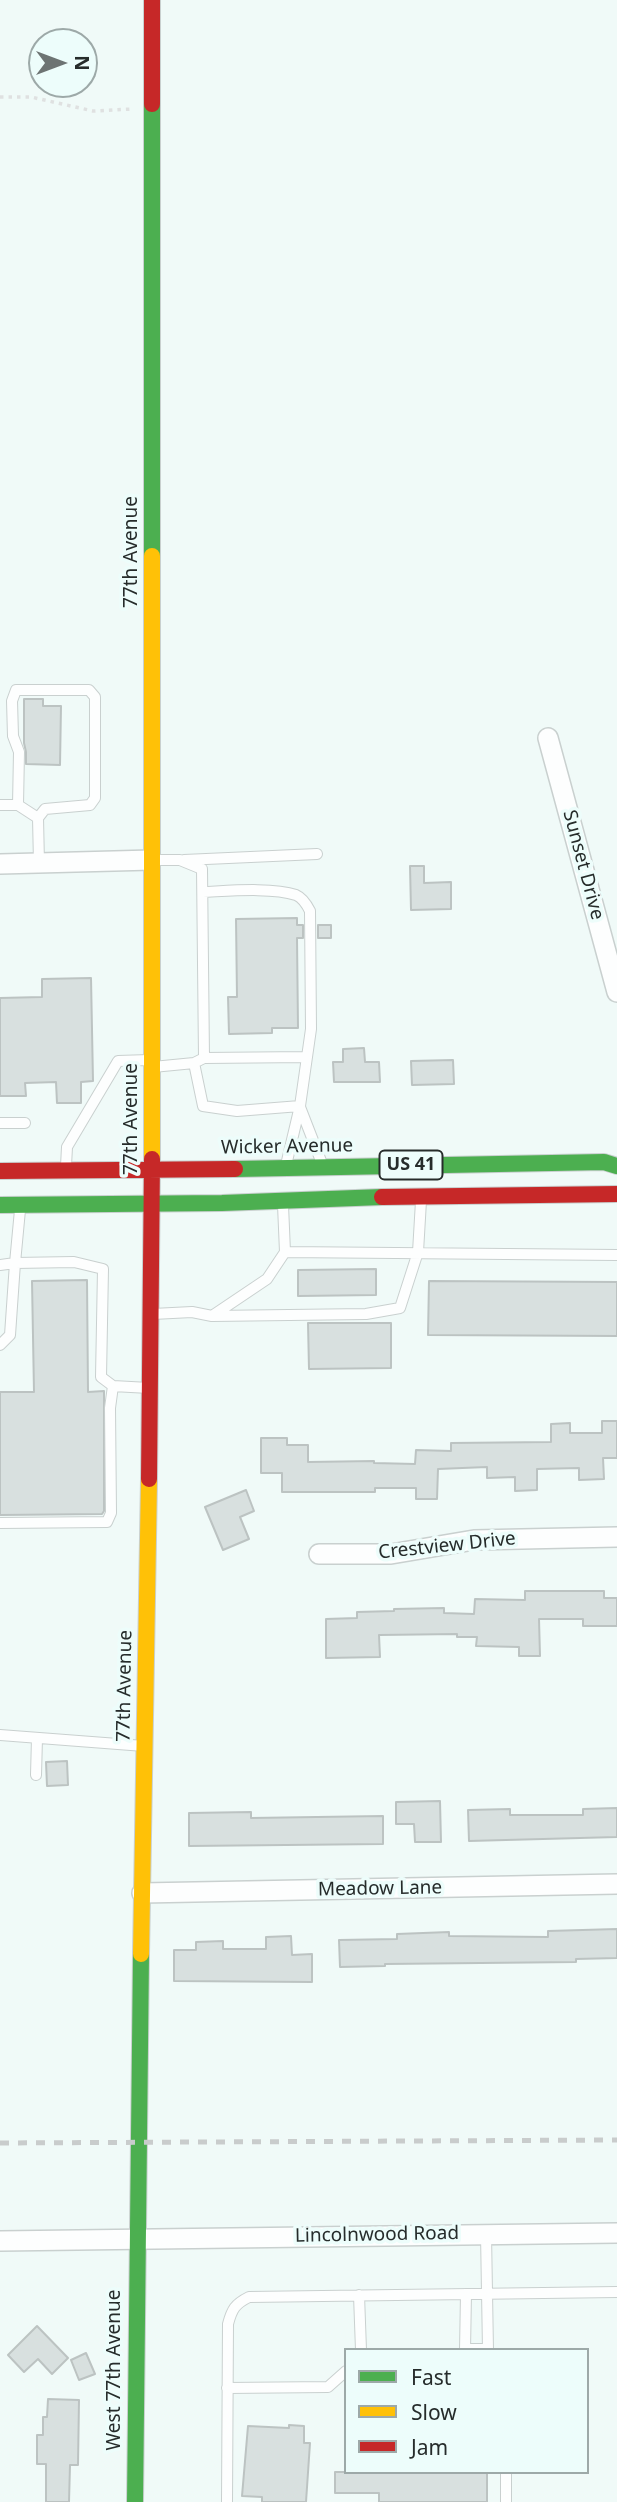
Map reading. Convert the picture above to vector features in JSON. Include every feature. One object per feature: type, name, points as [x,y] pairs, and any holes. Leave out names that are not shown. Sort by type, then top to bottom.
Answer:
[{"type":"main road","name":"77th Avenue","points":[[137,2238],[153,1203],[152,0]]},
{"type":"main road","name":"Wicker Avenue","points":[[0,1171],[285,1169],[604,1162],[617,1166]]},
{"type":"main road","name":"US 41","points":[[0,1205],[617,1194]]},
{"type":"main road","name":"West 77th Avenue","points":[[135,2502],[137,2238]]},
{"type":"street","name":"Sunset Drive","points":[[548,738],[617,992]]},
{"type":"street","points":[[0,864],[152,860]]},
{"type":"street","name":"Crestview Drive","points":[[318,1554],[391,1555],[474,1540],[617,1536]]},
{"type":"street","name":"Meadow Lane","points":[[142,1893],[617,1884]]},
{"type":"street","name":"Lincolnwood Road","points":[[0,2241],[617,2233]]},
{"type":"lane","points":[[18,805],[19,752],[13,736],[12,701],[16,690],[89,690],[94,698],[95,798],[90,805],[45,809],[38,818],[39,863]]},
{"type":"lane","points":[[0,805],[18,805],[38,818]]},
{"type":"lane","points":[[152,860],[317,854]]},
{"type":"lane","points":[[180,860],[202,869],[204,1058]]},
{"type":"lane","points":[[203,892],[252,890],[297,896],[305,902],[310,911],[311,1029],[300,1106],[285,1169]]},
{"type":"lane","points":[[65,1171],[67,1147],[118,1061],[194,1063],[204,1058],[306,1057]]},
{"type":"lane","points":[[194,1063],[203,1106],[237,1111],[300,1106]]},
{"type":"lane","points":[[300,1106],[324,1167]]},
{"type":"lane","points":[[0,1123],[25,1123]]},
{"type":"lane","points":[[152,1314],[366,1314],[400,1308],[418,1252],[421,1197]]},
{"type":"lane","points":[[212,1316],[267,1279],[285,1252],[283,1201]]},
{"type":"lane","points":[[0,1345],[10,1335],[21,1205]]},
{"type":"lane","points":[[285,1252],[617,1255]]},
{"type":"lane","points":[[0,1265],[74,1262],[103,1269],[101,1377],[113,1386],[149,1388]]},
{"type":"lane","points":[[0,1523],[107,1522],[111,1513],[110,1408],[113,1386]]},
{"type":"lane","points":[[0,1735],[145,1746]]},
{"type":"lane","points":[[36,1774],[37,1738]]},
{"type":"lane","points":[[486,2234],[488,2348]]},
{"type":"lane","points":[[227,2502],[228,2325],[237,2303],[249,2297],[617,2292]]},
{"type":"lane","points":[[465,2348],[466,2294]]},
{"type":"lane","points":[[359,2295],[361,2348]]},
{"type":"lane","points":[[227,2388],[328,2387],[344,2373]]},
{"type":"lane","points":[[506,2474],[506,2502]]},
{"type":"path","points":[[0,97],[31,97],[93,111],[153,108]]},
{"type":"building","points":[[24,699],[43,699],[43,706],[61,706],[60,765],[26,764]]},
{"type":"building","points":[[410,866],[424,866],[424,883],[451,882],[451,909],[411,910]]},
{"type":"building","points":[[297,918],[297,925],[303,925],[303,938],[297,938],[298,1028],[272,1028],[272,1033],[229,1034],[228,997],[237,997],[236,919]]},
{"type":"building","points":[[318,925],[331,925],[331,938],[318,938]]},
{"type":"building","points":[[91,978],[93,1081],[81,1082],[81,1103],[57,1103],[56,1082],[25,1083],[26,1096],[0,1096],[0,998],[42,997],[42,979]]},
{"type":"building","points":[[364,1048],[365,1062],[379,1062],[380,1082],[334,1082],[333,1062],[343,1062],[343,1049]]},
{"type":"building","points":[[453,1060],[454,1084],[412,1085],[411,1061]]},
{"type":"building","points":[[376,1269],[376,1295],[298,1296],[298,1270]]},
{"type":"building","points":[[87,1280],[88,1392],[104,1391],[104,1511],[102,1514],[0,1515],[0,1392],[34,1392],[32,1281]]},
{"type":"building","points":[[429,1281],[617,1282],[617,1336],[428,1335]]},
{"type":"building","points":[[308,1323],[391,1323],[391,1368],[309,1369]]},
{"type":"building","points":[[602,1421],[617,1421],[617,1458],[603,1458],[604,1479],[579,1480],[579,1468],[537,1469],[537,1490],[515,1491],[515,1477],[487,1478],[487,1467],[438,1469],[437,1499],[416,1499],[416,1488],[375,1488],[375,1492],[282,1492],[282,1473],[261,1473],[261,1438],[287,1438],[287,1445],[308,1445],[308,1462],[374,1461],[415,1464],[416,1450],[451,1451],[451,1443],[551,1442],[551,1424],[570,1423],[570,1433],[602,1433]]},
{"type":"building","points":[[246,1490],[254,1511],[240,1517],[249,1539],[223,1550],[205,1507]]},
{"type":"building","points":[[525,1591],[604,1591],[604,1598],[617,1598],[617,1626],[583,1626],[583,1619],[539,1619],[540,1656],[519,1656],[519,1647],[476,1646],[477,1637],[457,1637],[457,1634],[379,1635],[380,1657],[326,1658],[326,1619],[357,1618],[357,1612],[394,1609],[444,1608],[444,1613],[474,1614],[475,1599],[525,1600]]},
{"type":"building","points":[[67,1761],[68,1785],[47,1786],[46,1762]]},
{"type":"building","points":[[440,1801],[441,1842],[415,1842],[414,1824],[396,1824],[396,1802]]},
{"type":"building","points":[[617,1808],[617,1837],[469,1841],[468,1810],[510,1809],[510,1815],[583,1815],[583,1809]]},
{"type":"building","points":[[251,1812],[251,1818],[383,1816],[383,1844],[189,1846],[189,1813]]},
{"type":"building","points":[[617,1929],[617,1958],[576,1959],[576,1962],[340,1967],[339,1940],[397,1939],[397,1934],[449,1932],[449,1936],[548,1937],[548,1931]]},
{"type":"building","points":[[291,1936],[292,1955],[312,1954],[312,1982],[174,1981],[174,1950],[196,1950],[196,1942],[223,1941],[223,1949],[266,1949],[266,1937]]},
{"type":"building","points":[[37,2326],[68,2358],[52,2374],[38,2359],[24,2372],[8,2355]]},
{"type":"building","points":[[86,2353],[95,2374],[79,2380],[71,2360]]},
{"type":"building","points":[[48,2399],[79,2400],[78,2465],[70,2465],[69,2502],[46,2502],[46,2464],[37,2464],[37,2435],[43,2435],[43,2417],[47,2417]]},
{"type":"building","points":[[289,2425],[304,2426],[304,2443],[310,2443],[306,2502],[262,2502],[262,2497],[242,2496],[248,2426],[289,2428]]},
{"type":"building","points":[[335,2472],[487,2474],[487,2502],[379,2502],[379,2493],[335,2493]]},
{"type":"railway","points":[[0,2143],[617,2140]]},
{"type":"traffic: fast","points":[[152,104],[152,556]]},
{"type":"traffic: fast","points":[[235,1169],[604,1162],[617,1166]]},
{"type":"traffic: fast","points":[[0,1205],[222,1203],[382,1197]]},
{"type":"traffic: fast","points":[[135,2502],[141,1954]]},
{"type":"traffic: slow","points":[[152,556],[152,1159]]},
{"type":"traffic: slow","points":[[141,1954],[149,1479]]},
{"type":"traffic: jam","points":[[152,0],[152,104]]},
{"type":"traffic: jam","points":[[149,1479],[152,1159]]},
{"type":"traffic: jam","points":[[0,1171],[235,1169]]},
{"type":"traffic: jam","points":[[382,1197],[617,1194]]}]
